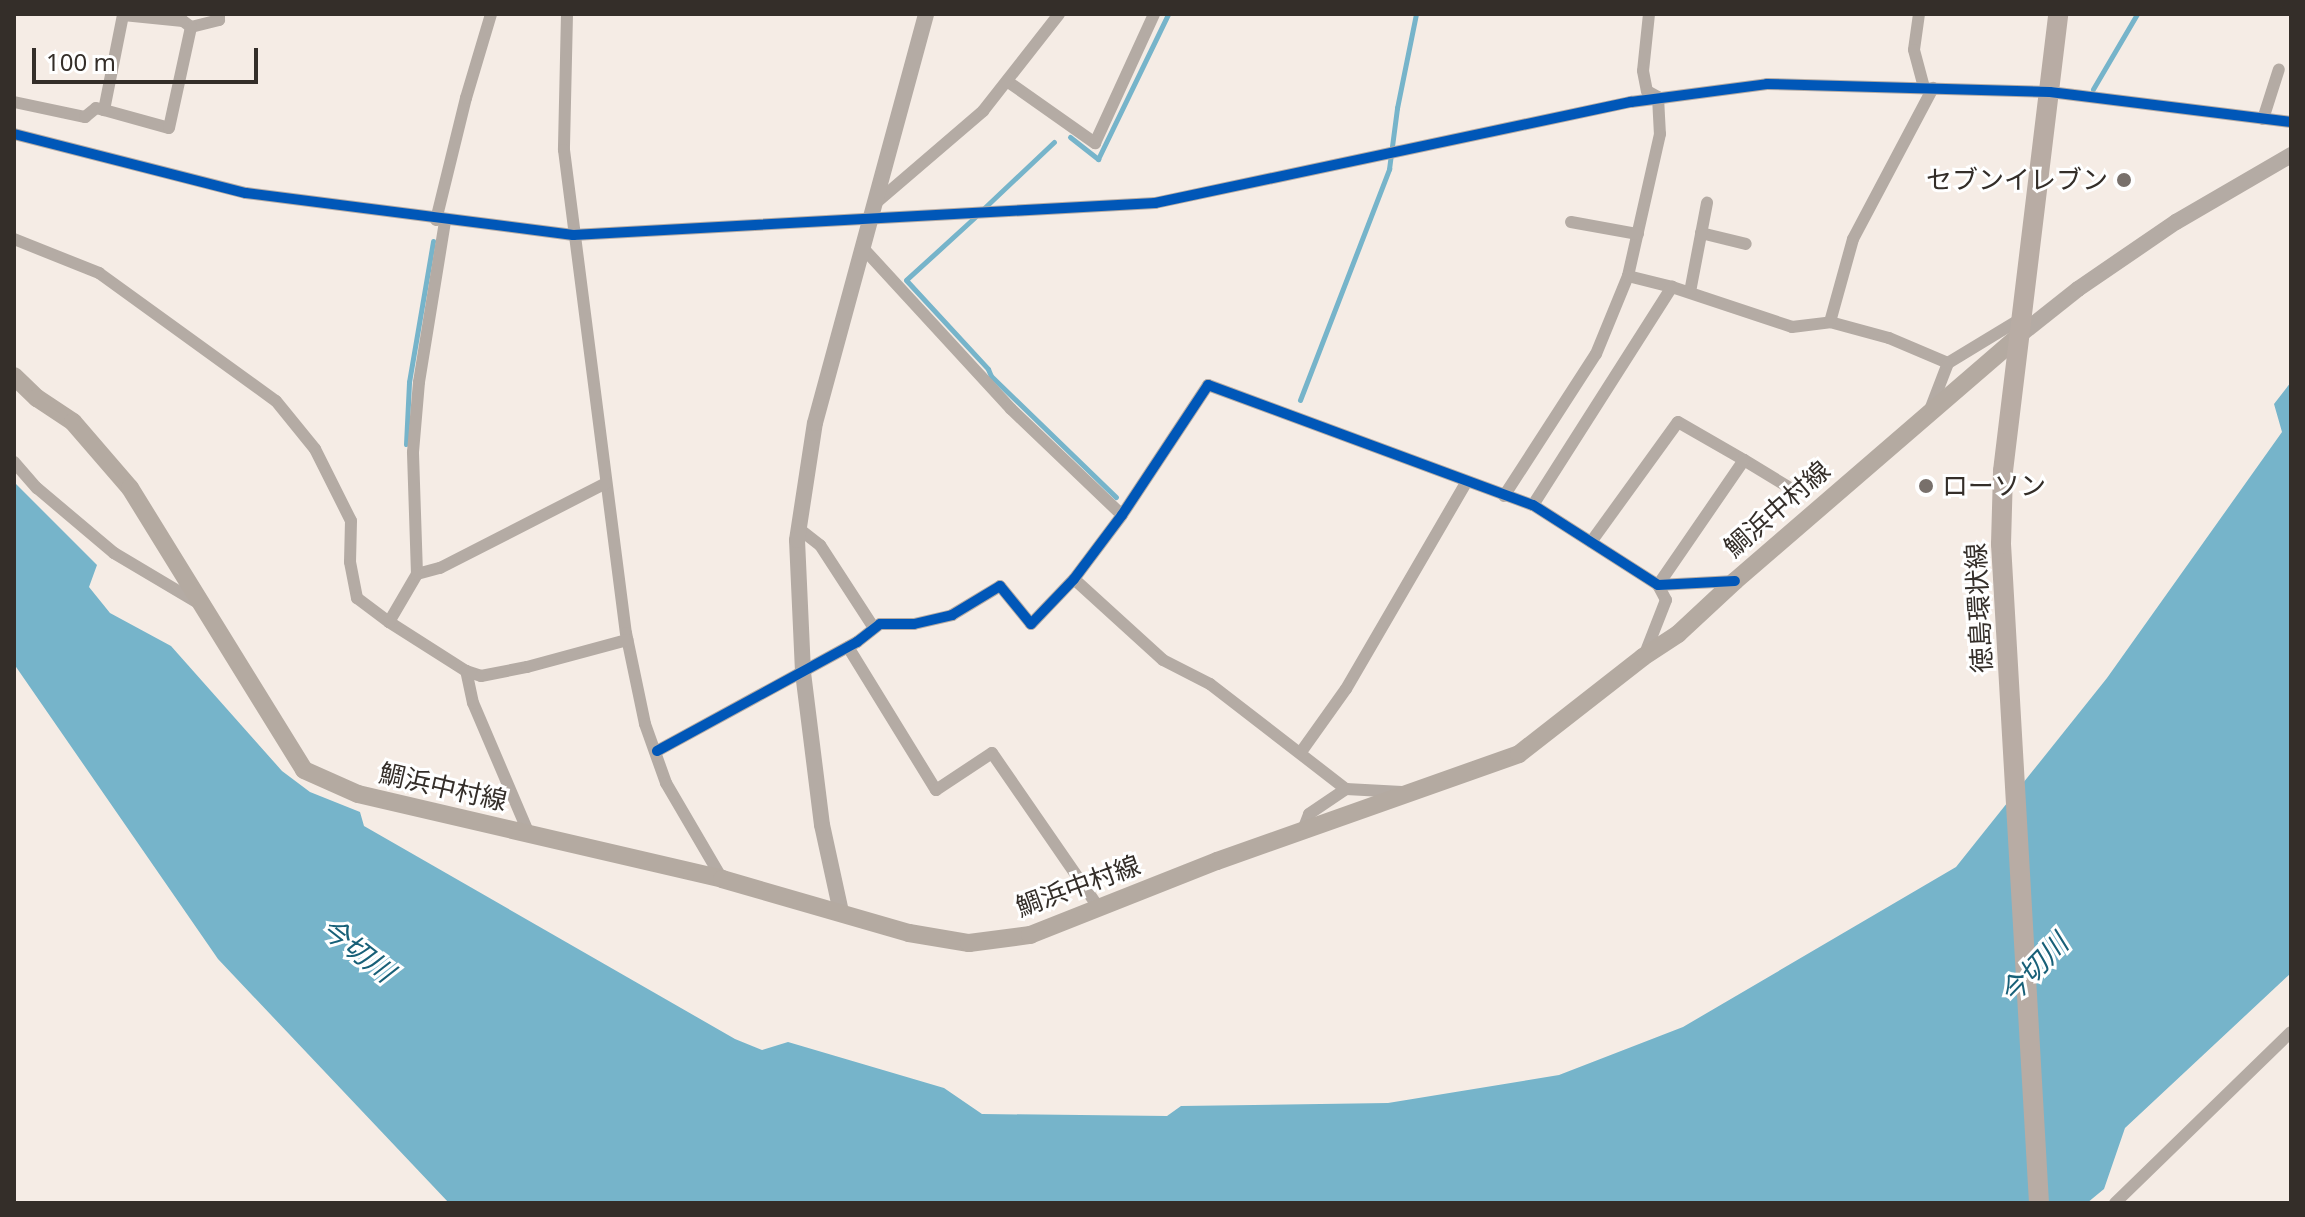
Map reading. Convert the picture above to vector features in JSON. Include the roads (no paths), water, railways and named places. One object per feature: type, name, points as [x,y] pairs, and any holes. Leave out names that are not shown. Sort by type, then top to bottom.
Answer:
[{"type":"main road","name":"徳島環状線","points":[[2039,1203],[2001,544],[2003,486],[2058,14]]},
{"type":"main road","name":"鯛浜中村線","points":[[14,376],[37,398],[73,422],[130,488],[304,770],[358,794],[722,879],[909,933],[969,943],[1030,935],[1303,830],[1519,754],[1643,657],[1678,634],[1929,413],[2021,326]]},
{"type":"street","points":[[104,110],[123,14],[174,17],[191,27],[219,20],[219,14]]},
{"type":"street","points":[[389,622],[417,574],[413,452],[417,396],[440,220],[466,98],[491,14]]},
{"type":"street","points":[[567,14],[564,150],[627,640],[645,724],[666,783],[722,879]]},
{"type":"street","points":[[841,912],[822,825],[803,672],[797,593],[798,528],[815,423],[926,14]]},
{"type":"street","points":[[875,210],[983,111],[1059,14]]},
{"type":"street","points":[[1007,81],[1095,143],[1154,14]]},
{"type":"street","points":[[1649,14],[1643,71],[1647,91],[1658,97]]},
{"type":"street","points":[[1830,322],[1853,239],[1929,87],[1914,50],[1919,14]]},
{"type":"street","points":[[14,102],[85,117],[96,108],[169,128],[191,27]]},
{"type":"street","points":[[2263,119],[2279,69]]},
{"type":"street","points":[[14,134],[246,193],[573,235],[875,210],[1155,203],[1658,97],[1767,84],[2050,92],[2291,122]]},
{"type":"street","points":[[1504,496],[1596,354],[1628,276],[1660,134],[1658,97]]},
{"type":"street","points":[[1929,413],[1948,363],[2021,326],[2176,222],[2291,155]]},
{"type":"street","points":[[1690,292],[1707,203]]},
{"type":"street","points":[[1571,222],[1638,234]]},
{"type":"street","points":[[1701,233],[1746,244]]},
{"type":"street","points":[[14,239],[99,273],[276,401],[315,449],[351,521],[350,562],[357,598],[389,622],[466,671],[481,676],[627,640]]},
{"type":"street","points":[[863,248],[1011,409],[1122,515]]},
{"type":"street","points":[[1628,276],[1690,292],[1792,327],[1830,322],[1889,338],[1948,363]]},
{"type":"street","points":[[1533,505],[1672,287]]},
{"type":"street","points":[[657,751],[848,647],[880,624],[914,624],[952,615],[1000,586],[1031,624],[1074,579],[1122,515],[1208,385],[1466,483],[1533,505],[1658,585],[1666,600],[1643,657]]},
{"type":"street","points":[[1591,542],[1678,422],[1795,491]]},
{"type":"street","points":[[1658,585],[1744,460]]},
{"type":"street","points":[[14,462],[37,488],[114,553],[202,606]]},
{"type":"street","points":[[417,574],[440,568],[606,483]]},
{"type":"street","points":[[1301,752],[1346,689],[1466,483]]},
{"type":"street","points":[[798,528],[820,545],[874,628]]},
{"type":"street","points":[[1074,579],[1163,660],[1210,684],[1346,789],[1413,793]]},
{"type":"street","points":[[1658,585],[1735,581]]},
{"type":"street","points":[[848,647],[936,790],[992,753],[1099,908]]},
{"type":"street","points":[[466,671],[473,703],[529,834]]},
{"type":"street","points":[[1303,830],[1309,814],[1346,789]]},
{"type":"street","points":[[2115,1203],[2291,1032]]},
{"type":"water","name":"今切川","points":[[2291,382],[2291,973],[2125,1128],[2104,1189],[2087,1203],[449,1203],[218,959],[14,664],[14,482],[97,565],[89,587],[110,613],[171,646],[282,771],[310,792],[360,812],[364,826],[735,1039],[762,1050],[788,1042],[944,1088],[982,1114],[1167,1116],[1181,1106],[1388,1103],[1559,1075],[1683,1027],[1956,867],[2107,678],[2282,432],[2274,404]]},
{"type":"waterway","points":[[1070,137],[1098,159],[1168,14]]},
{"type":"waterway","points":[[1300,400],[1389,169],[1397,108],[1416,14]]},
{"type":"waterway","points":[[2093,89],[2137,14]]},
{"type":"waterway","points":[[982,210],[1054,142]]},
{"type":"waterway","points":[[975,217],[906,280],[991,376],[1116,497]]},
{"type":"waterway","points":[[406,444],[409,382],[433,241]]},
{"type":"place","name":"セブンイレブン","points":[[2124,180]]},
{"type":"place","name":"ローソン","points":[[1926,486]]}]
